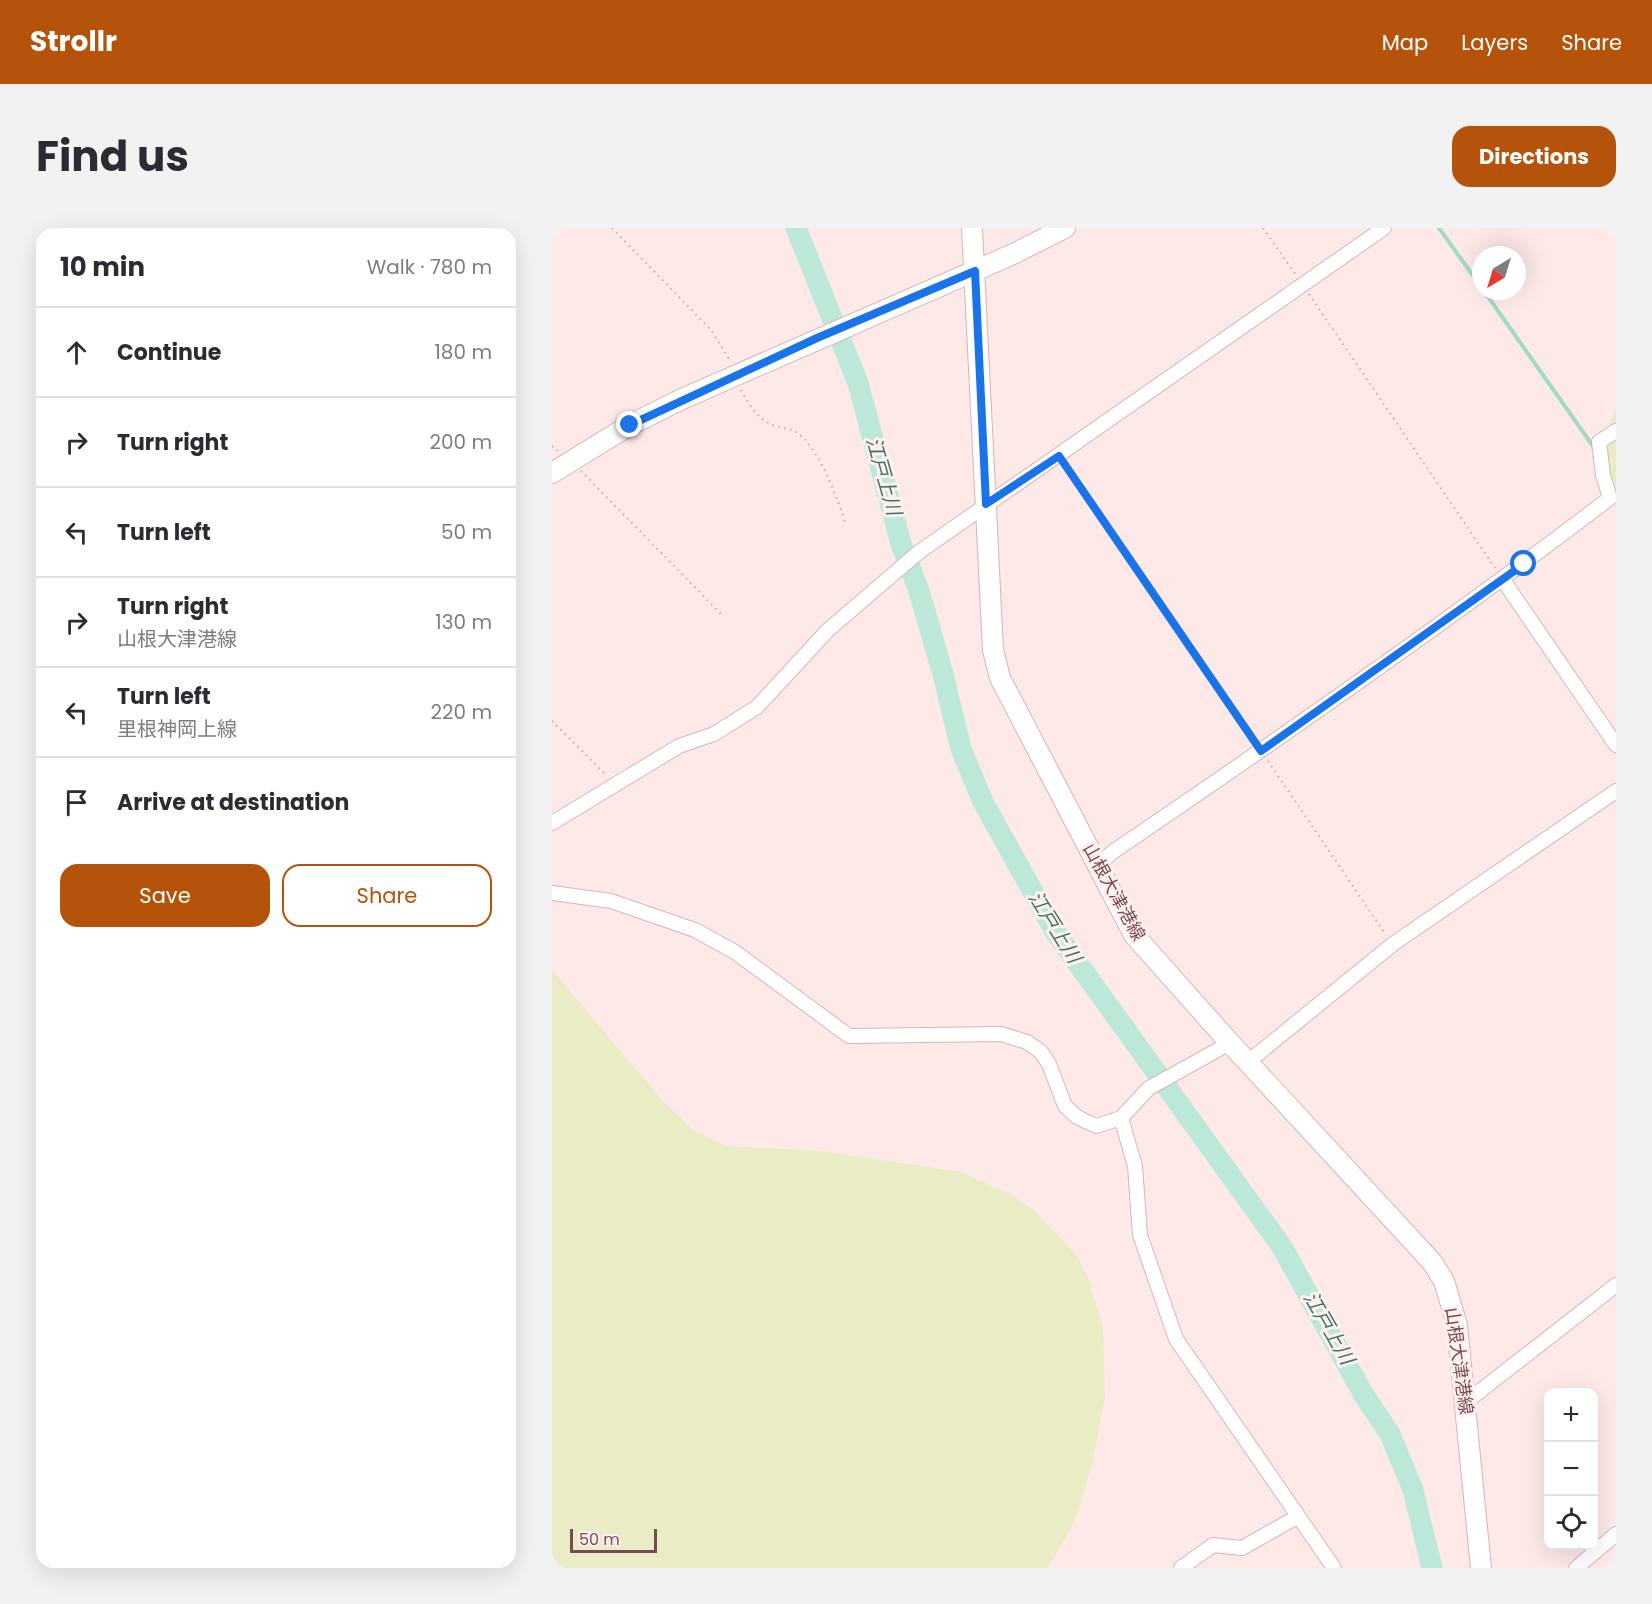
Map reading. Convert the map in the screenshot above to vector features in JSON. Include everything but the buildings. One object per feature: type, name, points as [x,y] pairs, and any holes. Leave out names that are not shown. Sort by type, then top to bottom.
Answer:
[{"type":"main road","name":"山根大津港線","points":[[972,228],[993,650],[1000,678],[1134,935],[1230,1044],[1432,1262],[1444,1281],[1457,1325],[1480,1568]]},
{"type":"main road","points":[[552,473],[571,460],[682,399],[849,324],[975,271],[1065,228]]},
{"type":"street","points":[[552,823],[679,746],[714,734],[757,707],[828,630],[919,552],[1384,228]]},
{"type":"street","points":[[1098,865],[1114,850],[1261,751],[1503,580],[1610,498],[1603,475],[1599,442],[1616,432]]},
{"type":"street","points":[[1503,580],[1616,745]]},
{"type":"street","points":[[1248,1062],[1393,944],[1616,791]]},
{"type":"street","points":[[552,893],[611,901],[695,930],[735,952],[849,1036],[1001,1034],[1027,1042],[1041,1052],[1049,1064],[1065,1106],[1077,1116],[1096,1126],[1121,1118],[1149,1088],[1230,1044]]},
{"type":"street","points":[[1121,1118],[1135,1166],[1140,1235],[1176,1339],[1334,1568]]},
{"type":"street","points":[[1466,1402],[1616,1285]]},
{"type":"street","points":[[1180,1568],[1213,1545],[1242,1548],[1297,1517]]},
{"type":"street","points":[[1576,1568],[1616,1534]]},
{"type":"path","points":[[1263,228],[1503,580]]},
{"type":"path","points":[[552,446],[571,460],[723,616]]},
{"type":"path","points":[[1059,456],[1393,944]]},
{"type":"path","points":[[552,722],[617,785]]},
{"type":"green space","points":[[1616,406],[1616,507],[1610,480],[1607,445]]},
{"type":"green space","points":[[552,970],[662,1100],[694,1131],[726,1146],[823,1151],[961,1172],[1012,1195],[1037,1213],[1076,1255],[1088,1277],[1103,1327],[1105,1397],[1092,1465],[1075,1521],[1048,1568],[552,1568]]},
{"type":"waterway","name":"江戸上川","points":[[796,228],[858,383],[901,544],[919,591],[943,674],[961,749],[983,802],[1056,933],[1282,1247],[1365,1397],[1390,1434],[1413,1490],[1432,1568]]},
{"type":"waterway","points":[[1439,228],[1472,274]]},
{"type":"waterway","points":[[1490,300],[1595,449]]},
{"type":"route","points":[[630,425],[817,338],[975,271],[986,504],[1059,456],[1261,751],[1524,564]]}]
